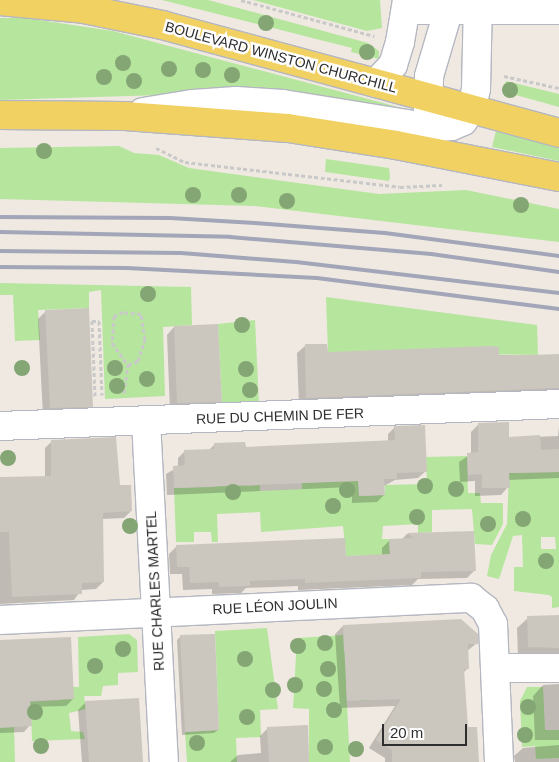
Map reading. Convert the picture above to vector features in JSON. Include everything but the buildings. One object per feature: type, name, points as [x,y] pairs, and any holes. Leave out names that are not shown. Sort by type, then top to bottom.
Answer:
[{"type":"main road","name":"BOULEVARD WINSTON CHURCHILL","points":[[0,1],[122,15],[559,133]]},
{"type":"main road","points":[[0,115],[125,116],[288,128],[456,156],[559,176]]},
{"type":"street","points":[[376,83],[393,65],[407,5],[448,12],[478,6],[559,10]]},
{"type":"street","points":[[125,116],[193,104],[236,101],[283,104],[437,128],[463,121],[472,109],[478,79],[478,6]]},
{"type":"street","points":[[448,12],[431,66],[428,108],[437,128],[456,156]]},
{"type":"street","name":"RUE DU CHEMIN DE FER","points":[[0,426],[559,404]]},
{"type":"street","name":"RUE CHARLES MARTEL","points":[[146,421],[164,762]]},
{"type":"street","name":"RUE LÉON JOULIN","points":[[0,620],[463,596],[478,602],[490,616],[500,762]]},
{"type":"street","points":[[495,668],[559,668]]},
{"type":"path","points":[[242,0],[378,38]]},
{"type":"path","points":[[500,80],[505,75],[559,88]]},
{"type":"path","points":[[152,147],[186,162],[400,187],[450,185]]},
{"type":"path","points":[[123,398],[128,365],[112,342],[114,316],[123,312],[141,314],[144,324],[143,352],[138,360],[128,365]]},
{"type":"path","points":[[95,395],[92,321],[99,321],[102,404]]},
{"type":"green space","points":[[162,0],[208,0],[368,43],[379,51],[379,59],[351,52],[352,48]]},
{"type":"green space","points":[[253,0],[380,0],[382,28],[367,31]]},
{"type":"green space","points":[[0,18],[26,18],[113,31],[413,111],[226,93],[0,100]]},
{"type":"green space","points":[[506,81],[559,94],[559,107],[502,91]]},
{"type":"green space","points":[[496,131],[559,148],[559,161],[492,147]]},
{"type":"green space","points":[[119,146],[134,153],[159,155],[189,168],[379,194],[466,190],[559,209],[559,242],[255,206],[0,199],[0,148]]},
{"type":"green space","points":[[326,159],[389,168],[389,181],[325,172]]},
{"type":"green space","points":[[0,283],[191,287],[192,325],[163,327],[165,396],[105,399],[101,290],[89,292],[89,308],[38,310],[40,340],[15,341],[13,295],[0,295]]},
{"type":"green space","points":[[326,297],[537,325],[538,355],[328,352]]},
{"type":"green space","points":[[255,320],[259,404],[222,405],[218,324]]},
{"type":"green space","points":[[467,456],[468,493],[480,493],[481,503],[503,503],[503,524],[492,545],[475,544],[472,509],[432,510],[432,532],[418,533],[418,524],[383,526],[382,539],[389,539],[390,555],[346,556],[343,526],[261,532],[260,512],[217,514],[218,542],[212,542],[211,532],[194,532],[194,542],[176,542],[174,488],[215,487],[215,480],[244,479],[245,486],[260,485],[260,491],[302,489],[301,462],[358,481],[362,496],[385,495],[385,485],[427,484],[426,457]]},
{"type":"green space","points":[[559,472],[559,607],[552,608],[552,597],[549,595],[514,591],[514,567],[523,567],[522,535],[513,536],[499,579],[487,576],[491,555],[507,524],[509,473]],"holes":[[[541,537],[555,537],[556,549],[541,549]]]},
{"type":"green space","points":[[267,628],[278,709],[260,710],[261,737],[236,738],[237,762],[187,762],[185,732],[219,730],[215,631]]},
{"type":"green space","points":[[129,634],[137,640],[138,672],[118,673],[118,685],[103,686],[101,696],[84,696],[86,709],[69,713],[71,731],[83,732],[85,739],[32,741],[31,714],[25,702],[61,700],[73,687],[79,687],[78,637]]},
{"type":"green space","points":[[343,635],[344,652],[370,651],[373,700],[361,701],[360,686],[346,687],[350,762],[309,762],[309,709],[293,708],[297,638]]},
{"type":"green space","points":[[527,687],[543,687],[545,730],[559,730],[559,758],[536,759],[535,746],[522,747],[520,701]]},
{"type":"green space","points":[[0,727],[14,727],[15,762],[0,762]]},
{"type":"railway","points":[[0,217],[170,218],[255,223],[385,233],[559,256]]},
{"type":"railway","points":[[0,232],[230,237],[431,254],[559,272]]},
{"type":"railway","points":[[0,251],[181,253],[296,262],[559,293]]},
{"type":"railway","points":[[0,267],[127,268],[317,278],[559,309]]}]
